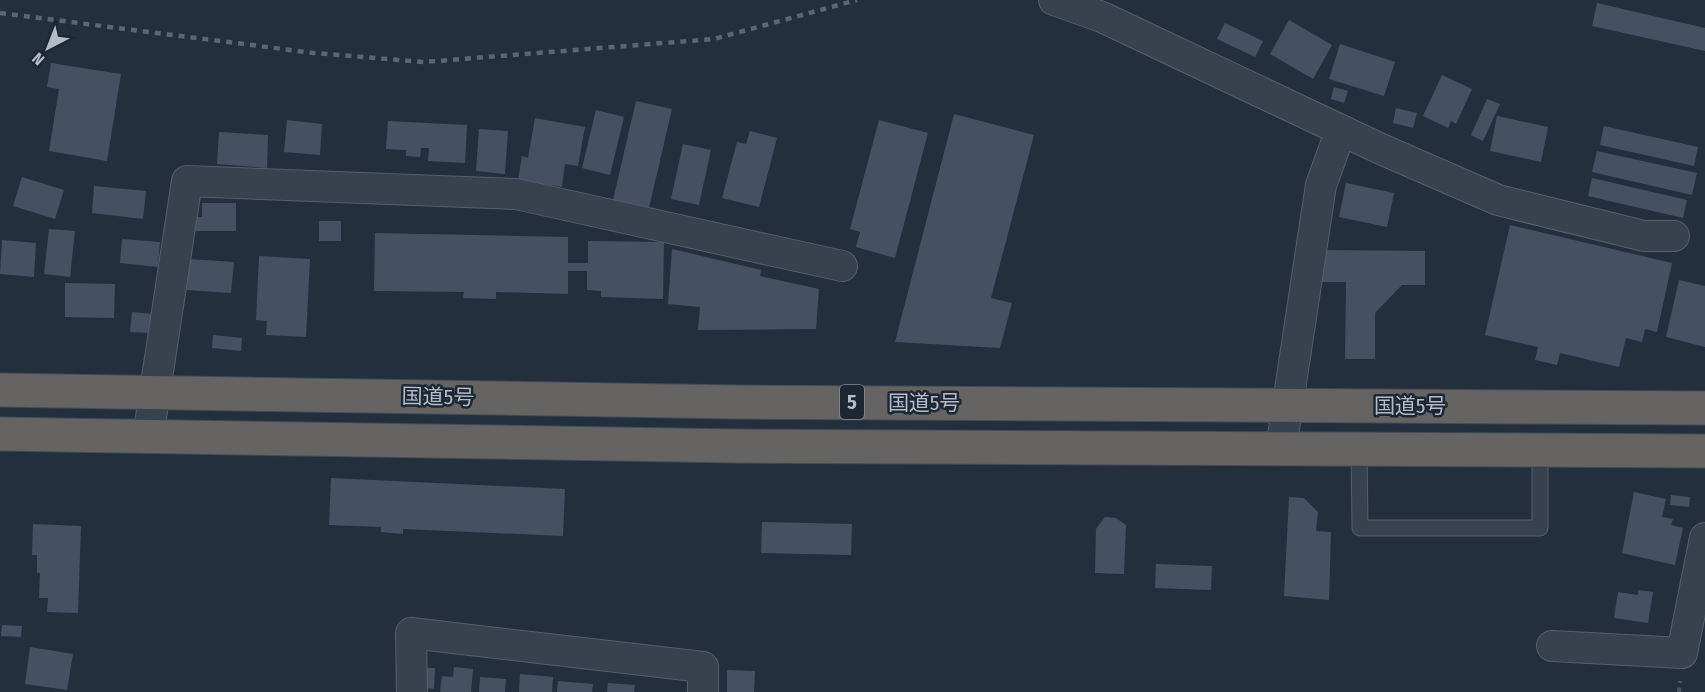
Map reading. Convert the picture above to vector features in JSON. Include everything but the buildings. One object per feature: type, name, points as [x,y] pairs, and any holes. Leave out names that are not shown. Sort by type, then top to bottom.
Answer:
[{"type":"highway","name":"国道5号","points":[[0,390],[747,402],[1705,408]]},
{"type":"highway","name":"国道5号","points":[[0,434],[699,446],[1705,451]]},
{"type":"street","points":[[1054,0],[1102,16],[1341,130],[1498,200],[1644,236],[1674,236]]},
{"type":"street","points":[[1281,449],[1290,405],[1321,185],[1341,130]]},
{"type":"street","points":[[148,437],[187,181],[516,194],[842,266]]},
{"type":"street","points":[[1552,646],[1682,653],[1701,585],[1705,538]]},
{"type":"street","points":[[412,692],[411,633],[703,667],[703,692]]},
{"type":"lane","points":[[1359,449],[1360,528],[1540,528],[1540,450]]},
{"type":"railway","points":[[0,13],[314,53],[424,62],[714,39],[857,0]]}]
